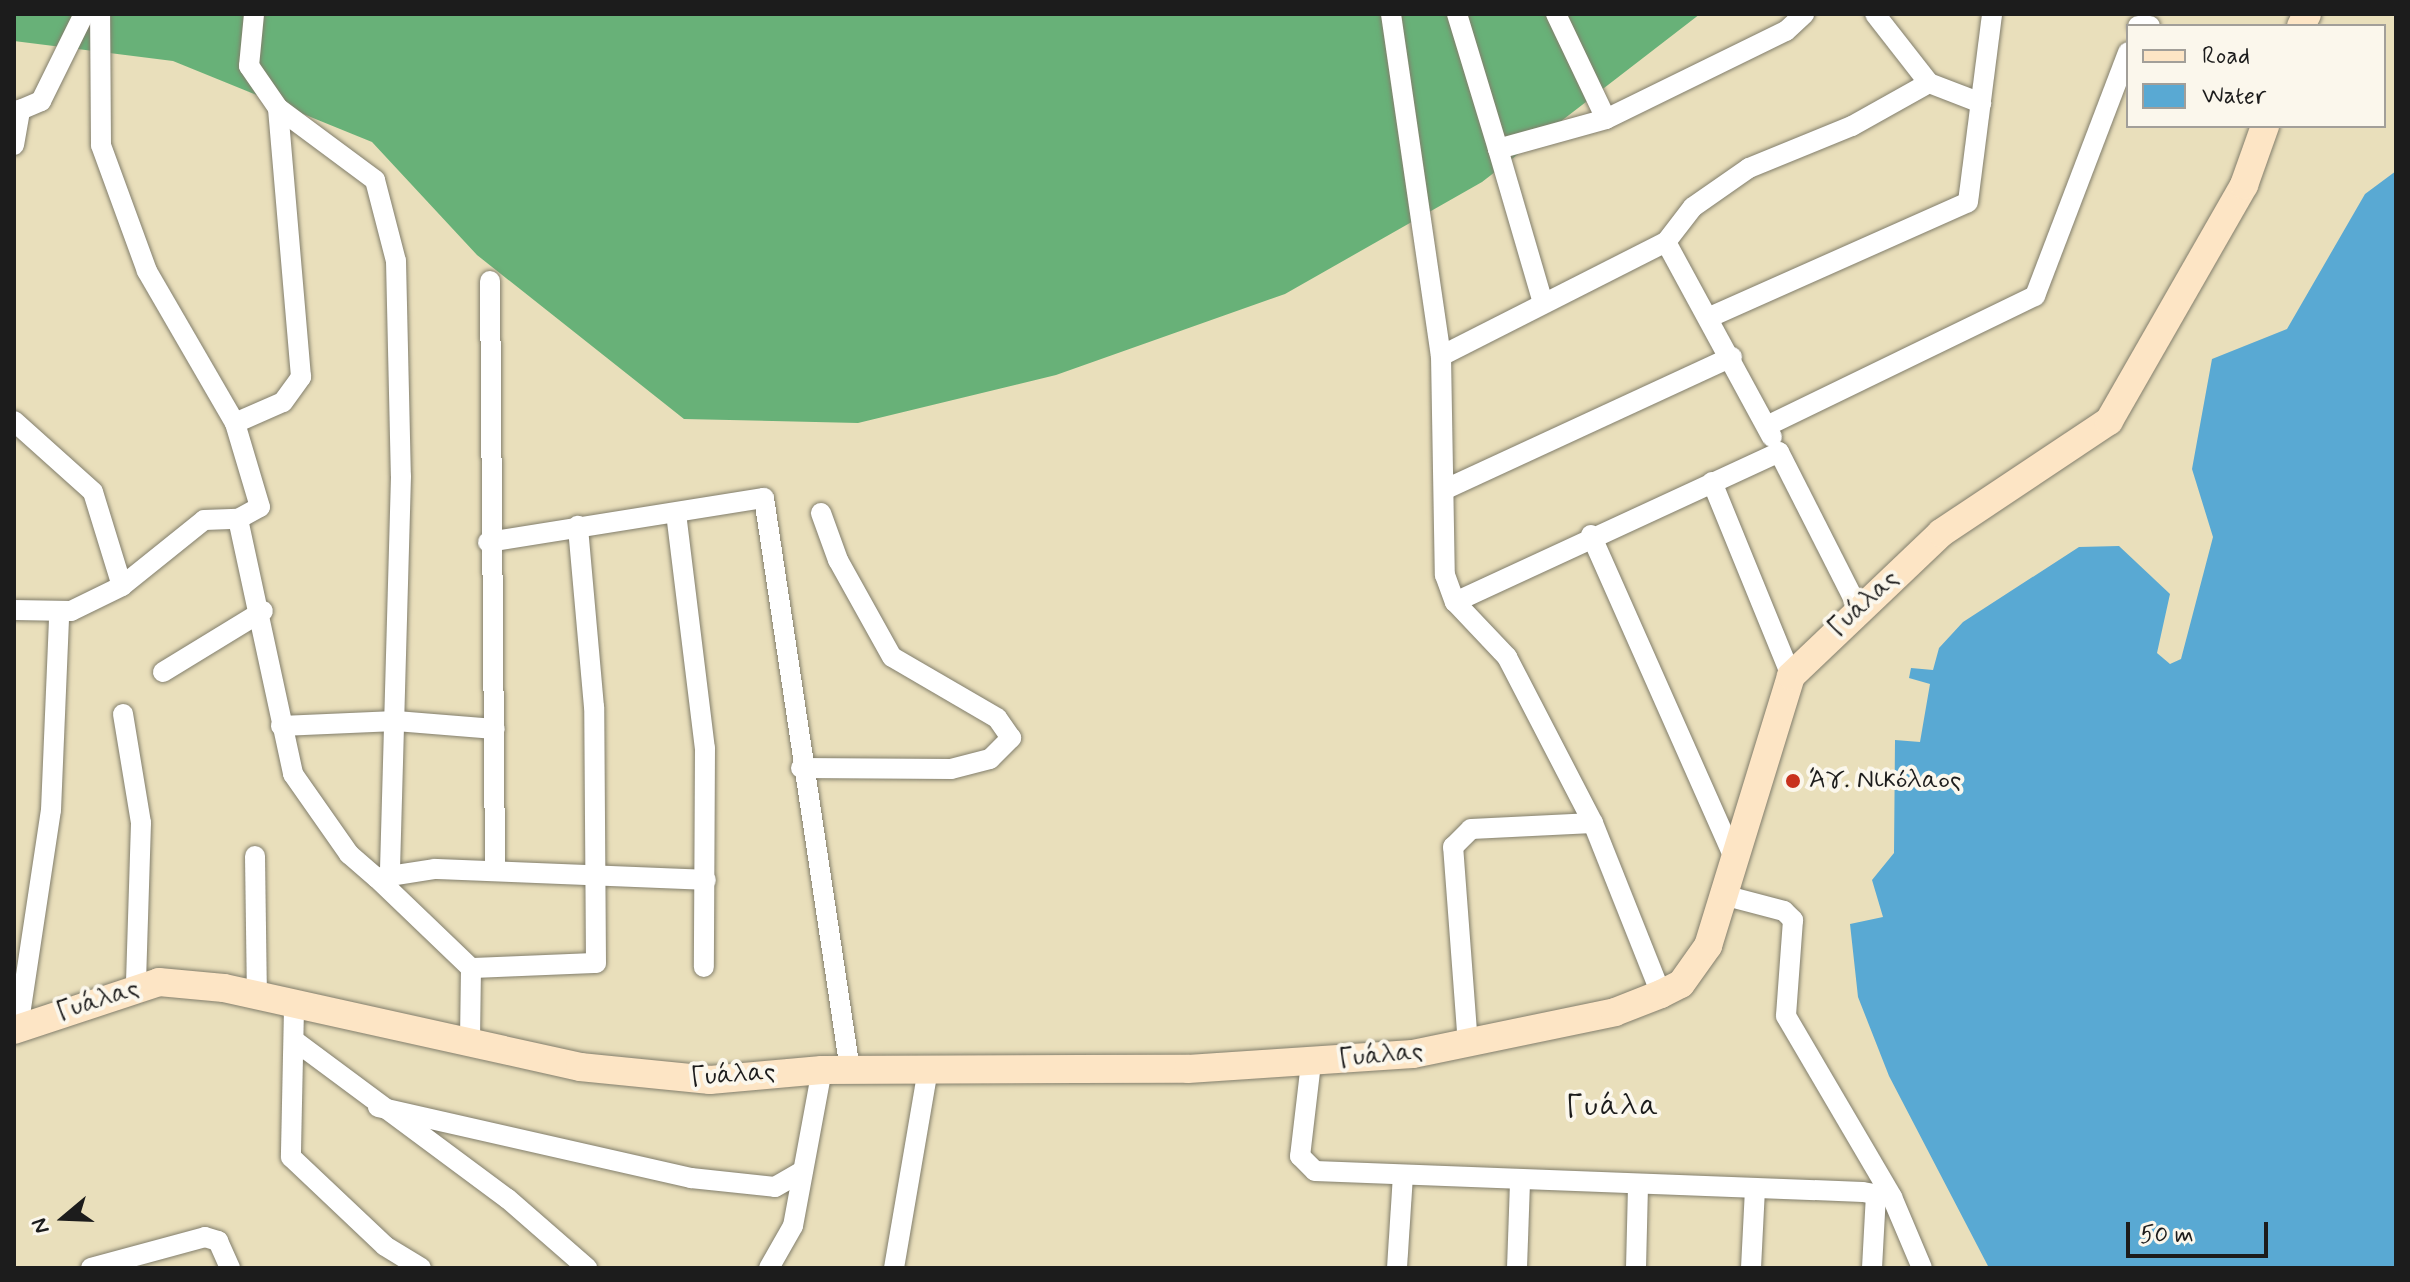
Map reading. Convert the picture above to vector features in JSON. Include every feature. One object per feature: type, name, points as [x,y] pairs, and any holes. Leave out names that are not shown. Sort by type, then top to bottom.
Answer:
[{"type":"street","points":[[14,145],[17,111],[41,101],[84,14]]},
{"type":"street","points":[[14,610],[59,616],[122,586],[204,520],[238,519],[253,515],[261,497],[235,423],[147,271],[101,145],[100,14]]},
{"type":"street","points":[[254,14],[249,66],[278,108],[361,166],[384,197],[396,261],[399,405],[396,721],[383,877]]},
{"type":"street","points":[[1391,14],[1441,356],[1446,489],[1445,575],[1455,602],[1507,657],[1593,823],[1661,994]]},
{"type":"street","points":[[1457,14],[1543,303]]},
{"type":"street","points":[[1556,14],[1606,119]]},
{"type":"street","points":[[1498,149],[1606,119],[1786,31],[1804,14]]},
{"type":"street","points":[[1875,14],[1929,83],[1981,103]]},
{"type":"street","points":[[1710,317],[1958,211],[1975,187],[1992,14]]},
{"type":"street","points":[[1767,426],[2035,296],[2062,209],[2126,57]]},
{"type":"street","points":[[1441,356],[1666,242],[1693,207],[1749,168],[1876,115],[1929,83]]},
{"type":"street","points":[[235,423],[283,402],[301,377],[278,108]]},
{"type":"street","name":"Γυάλας","points":[[16,1029],[136,986],[224,988],[294,1008],[670,1080],[836,1070],[1311,1063],[1468,1045],[1661,994],[1695,969],[1727,896],[1734,857],[1791,676],[1858,608],[1941,533],[2109,421],[2244,185],[2264,128]]},
{"type":"street","points":[[1666,242],[1732,357],[1858,608]]},
{"type":"street","points":[[490,281],[488,542],[495,729],[495,870]]},
{"type":"street","points":[[1446,489],[1732,357]]},
{"type":"street","points":[[14,421],[93,492],[122,586]]},
{"type":"street","points":[[1455,602],[1591,535],[1779,452]]},
{"type":"street","points":[[1712,482],[1791,676]]},
{"type":"street","points":[[488,542],[764,498],[801,768],[836,1070],[803,1171],[793,1226],[769,1268]]},
{"type":"street","points":[[676,513],[705,748],[704,967]]},
{"type":"street","points":[[801,768],[951,769],[990,759],[1011,738],[997,718],[892,657],[838,560],[821,513]]},
{"type":"street","points":[[238,519],[263,611],[281,726],[293,774],[349,854],[383,877],[471,968],[470,1044]]},
{"type":"street","points":[[471,968],[596,963],[594,707],[578,526]]},
{"type":"street","points":[[1591,535],[1734,857]]},
{"type":"street","points":[[163,672],[263,611]]},
{"type":"street","points":[[16,1029],[51,810],[59,616]]},
{"type":"street","points":[[123,714],[141,823],[136,986]]},
{"type":"street","points":[[281,726],[396,721],[495,729]]},
{"type":"street","points":[[1468,1045],[1453,847],[1471,829],[1593,823]]},
{"type":"street","points":[[255,856],[257,997]]},
{"type":"street","points":[[383,877],[495,870],[706,880]]},
{"type":"street","points":[[1727,896],[1784,911],[1793,920],[1786,1016],[1922,1268]]},
{"type":"street","points":[[294,1008],[295,1041],[288,1141],[298,1170],[421,1268]]},
{"type":"street","points":[[295,1041],[378,1107],[508,1199],[587,1268]]},
{"type":"street","points":[[1311,1063],[1305,1166],[1403,1175],[1884,1196]]},
{"type":"street","points":[[894,1268],[928,1070]]},
{"type":"street","points":[[378,1107],[691,1178],[775,1187],[803,1171]]},
{"type":"street","points":[[1397,1268],[1403,1175]]},
{"type":"street","points":[[1517,1268],[1520,1181]]},
{"type":"street","points":[[1636,1268],[1638,1185]]},
{"type":"street","points":[[1751,1268],[1755,1188]]},
{"type":"street","points":[[1872,1268],[1884,1196]]},
{"type":"street","points":[[91,1268],[205,1237],[218,1241],[230,1268]]},
{"type":"green space","points":[[14,14],[1700,14],[1482,182],[1285,294],[1056,375],[858,423],[684,419],[477,255],[372,142],[173,61],[14,41]]},
{"type":"water","points":[[2396,171],[2396,1268],[1989,1268],[1889,1076],[1858,997],[1850,924],[1883,917],[1872,880],[1894,853],[1895,740],[1920,742],[1930,684],[1909,678],[1911,668],[1933,670],[1939,648],[1963,622],[2079,547],[2119,546],[2170,594],[2157,653],[2170,664],[2181,659],[2213,537],[2192,469],[2212,359],[2287,329],[2365,194]]},
{"type":"place","name":"Άγ. Νικόλαος","points":[[1793,781]]},
{"type":"district","name":"Γυάλα","points":[[1613,1107]]}]
